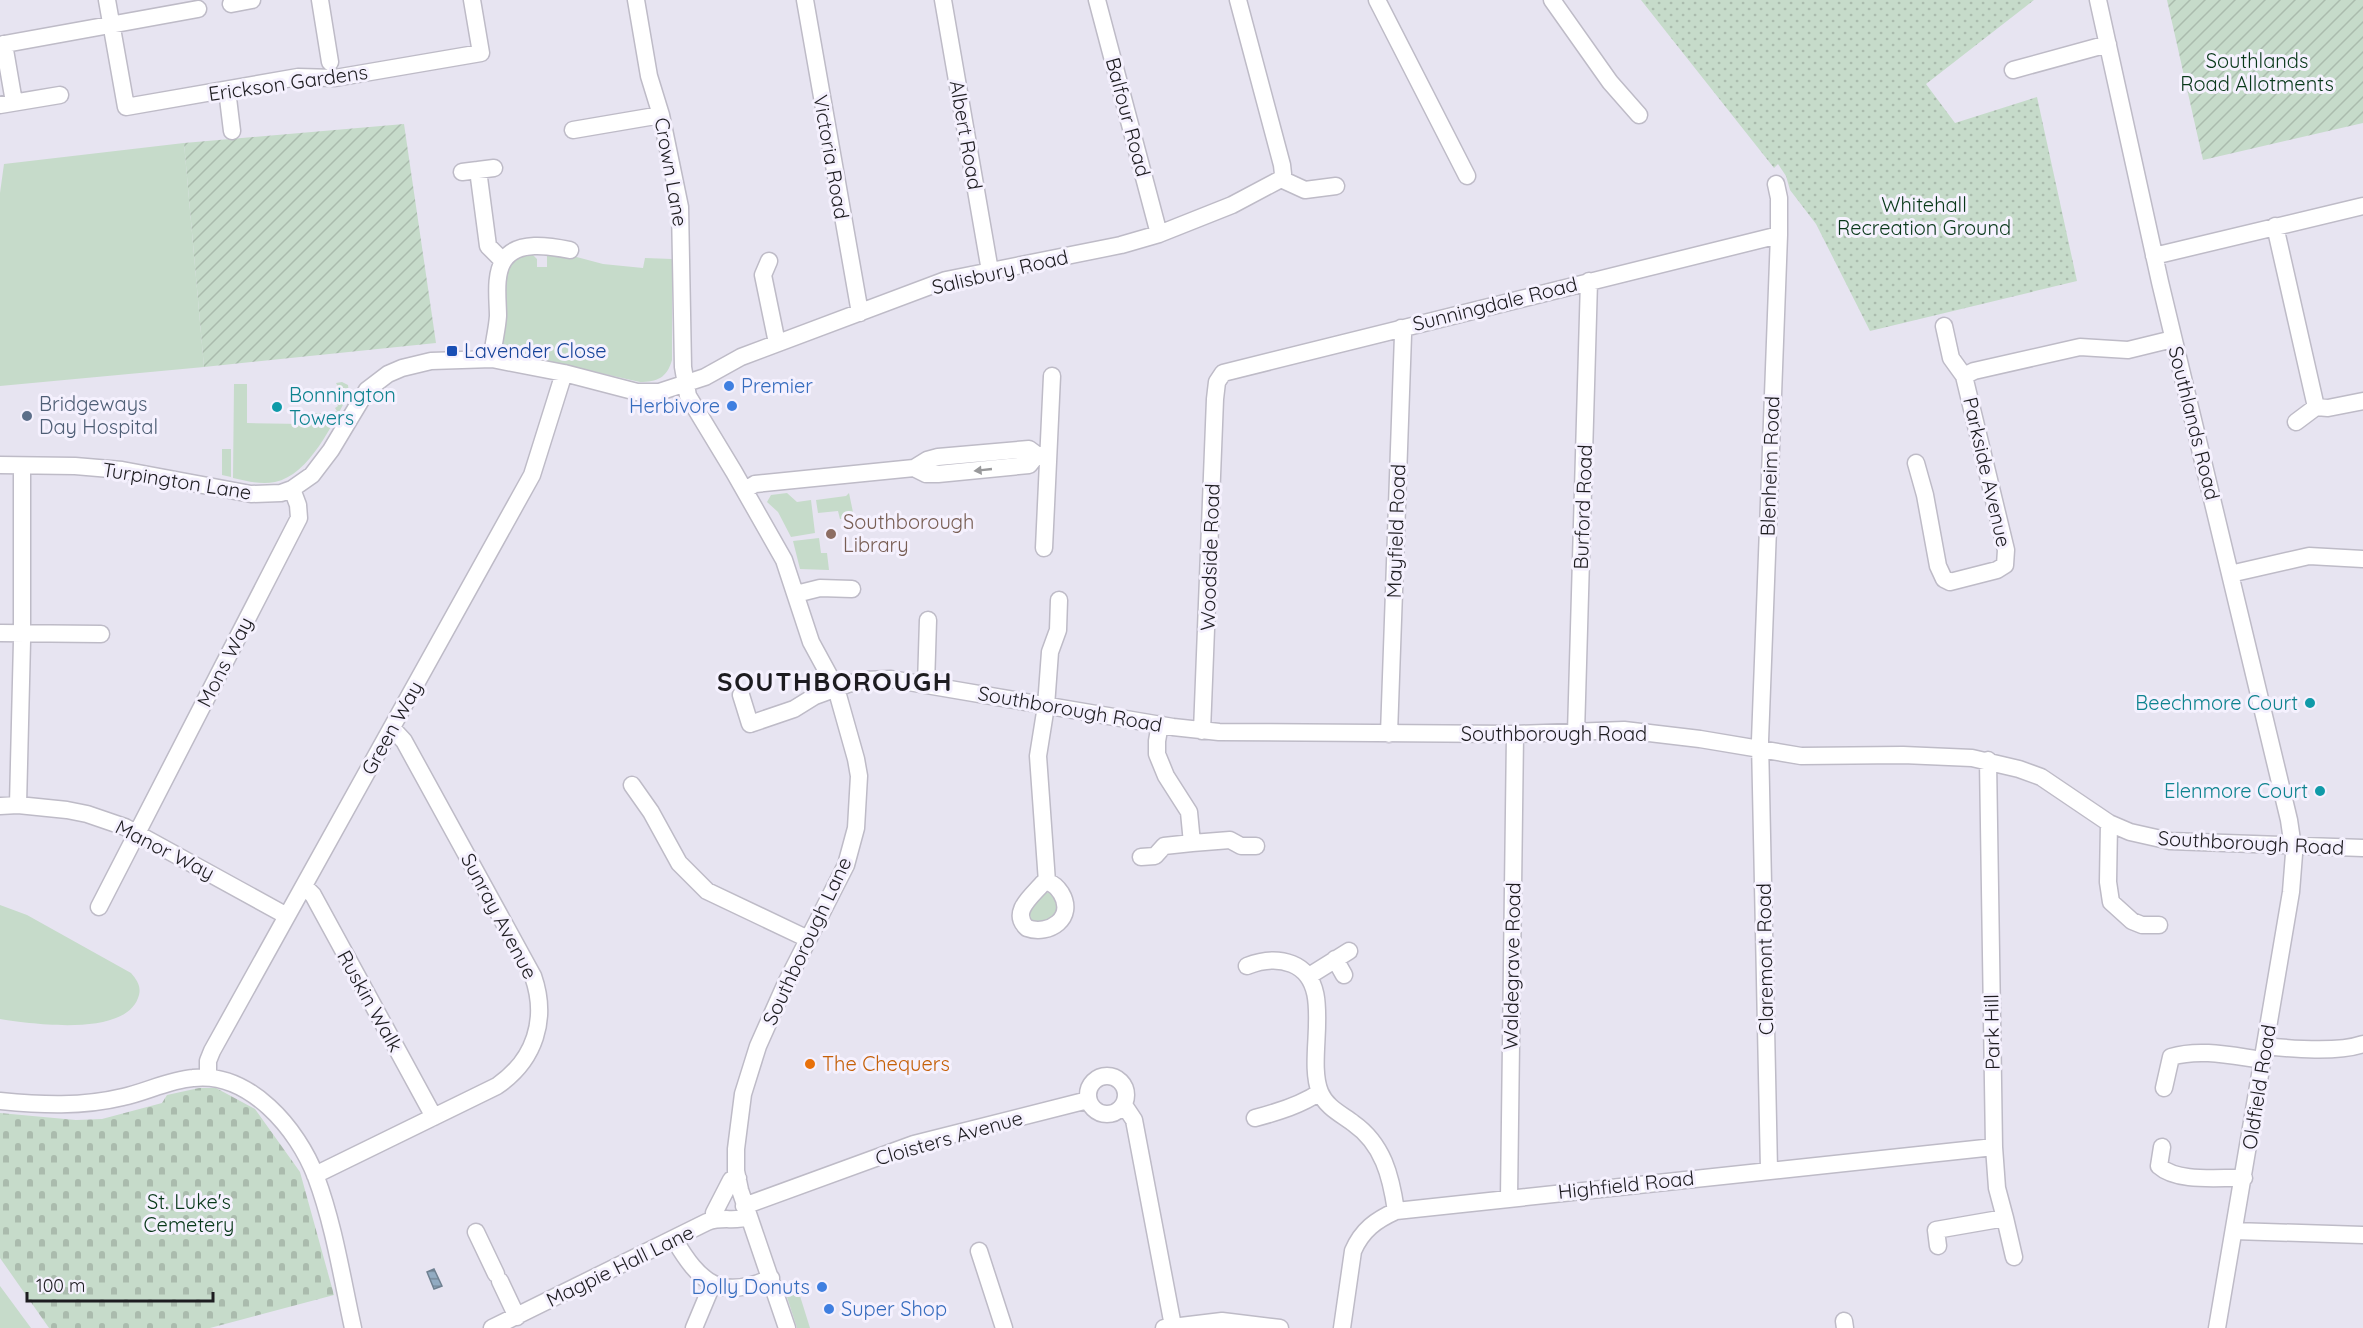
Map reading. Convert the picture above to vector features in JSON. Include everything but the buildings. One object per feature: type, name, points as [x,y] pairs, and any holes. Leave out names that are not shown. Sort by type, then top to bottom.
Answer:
[{"type":"street","points":[[107,0],[110,24]]},
{"type":"street","points":[[231,4],[252,0]]},
{"type":"street","points":[[320,0],[330,62]]},
{"type":"street","name":"Erickson Gardens","points":[[110,24],[126,107],[298,77],[334,78],[481,53],[472,0]]},
{"type":"street","name":"Crown Lane","points":[[636,0],[649,76],[661,115],[677,189],[682,226],[682,311],[686,383]]},
{"type":"street","name":"Victoria Road","points":[[805,0],[860,313]]},
{"type":"street","name":"Albert Road","points":[[943,0],[990,271]]},
{"type":"street","name":"Balfour Road","points":[[1097,0],[1159,234]]},
{"type":"street","points":[[1238,0],[1282,165],[1281,179],[1305,190],[1336,186]]},
{"type":"street","points":[[1377,0],[1467,176]]},
{"type":"street","points":[[1552,0],[1610,82],[1639,115]]},
{"type":"street","name":"Southlands Road","points":[[2098,0],[2154,256],[2294,846]]},
{"type":"street","points":[[60,95],[7,104],[2,44],[198,9]]},
{"type":"street","points":[[2013,70],[2108,44]]},
{"type":"street","points":[[227,90],[232,131]]},
{"type":"street","points":[[573,130],[661,115]]},
{"type":"street","points":[[478,170],[488,246],[503,261]]},
{"type":"street","name":"Salisbury Road","points":[[686,383],[705,377],[741,357],[946,280],[1121,246],[1159,234],[1232,205],[1281,179]]},
{"type":"street","name":"Blenheim Road","points":[[1760,749],[1779,235],[1779,198],[1776,184]]},
{"type":"street","points":[[2154,256],[2363,206]]},
{"type":"street","points":[[2275,226],[2316,407]]},
{"type":"street","name":"Sunningdale Road","points":[[1217,382],[1223,373],[1229,370],[1779,235]]},
{"type":"street","points":[[492,359],[497,326],[499,277],[503,261],[512,252],[523,247],[551,246],[570,250]]},
{"type":"street","points":[[769,261],[763,275],[777,343]]},
{"type":"street","name":"Burford Road","points":[[1576,733],[1589,281]]},
{"type":"street","name":"Parkside Avenue","points":[[1916,463],[1926,495],[1938,566],[1944,579],[1950,582],[1957,581],[1997,570],[2005,565],[2007,559],[2004,539],[1964,376],[1951,358],[1944,326]]},
{"type":"street","name":"Mayfield Road","points":[[1389,734],[1403,335],[1401,328]]},
{"type":"street","name":"Parkside Avenue","points":[[1964,376],[1974,371],[2080,347],[2128,351],[2174,339]]},
{"type":"street","name":"Turpington Lane","points":[[0,465],[75,466],[122,470],[251,494],[268,494],[292,489],[312,475],[331,450],[360,399],[380,378],[402,368],[431,361],[492,359],[564,373],[637,392],[659,392],[686,383]]},
{"type":"street","name":"Green Way","points":[[208,1077],[208,1061],[212,1051],[532,475],[564,373]]},
{"type":"street","points":[[1044,548],[1042,455],[1052,376]]},
{"type":"street","name":"Woodside Road","points":[[1202,730],[1217,382]]},
{"type":"street","name":"Southborough Lane","points":[[686,383],[688,396],[699,417],[745,490],[784,560],[811,642],[836,688],[856,759],[859,811],[846,865],[766,1028],[743,1094],[738,1130],[736,1163],[746,1211],[787,1328]]},
{"type":"street","points":[[2296,422],[2316,407],[2328,408],[2363,401]]},
{"type":"street","points":[[745,490],[755,484],[914,468],[926,474],[938,474],[1029,465],[1042,455]]},
{"type":"street","points":[[18,805],[22,466]]},
{"type":"street","name":"Mons Way","points":[[99,907],[299,518],[298,505],[292,489]]},
{"type":"street","points":[[2230,574],[2309,556],[2363,559]]},
{"type":"street","points":[[796,594],[819,588],[852,589]]},
{"type":"street","points":[[1047,882],[1038,756],[1046,706],[1050,652],[1058,630],[1059,600]]},
{"type":"street","points":[[926,685],[928,620]]},
{"type":"street","points":[[0,633],[101,634]]},
{"type":"street","name":"Southborough Road","points":[[741,695],[750,724],[794,709],[815,696],[836,688],[876,678],[1202,730],[1246,733],[1515,734],[1624,730],[1801,756],[1958,756],[1988,760],[2041,777],[2109,823],[2130,832],[2170,841],[2363,848]]},
{"type":"street","points":[[1160,724],[1156,754],[1166,776],[1189,812],[1192,843]]},
{"type":"street","name":"Sunray Avenue","points":[[315,1175],[497,1086],[516,1071],[530,1051],[540,1018],[539,997],[533,976],[404,741],[392,728]]},
{"type":"street","name":"Waldegrave Road","points":[[1509,1198],[1515,734]]},
{"type":"street","name":"Claremont Road","points":[[1760,749],[1769,1170]]},
{"type":"street","name":"Park Hill","points":[[1988,760],[1994,1147],[1997,1188],[2014,1257]]},
{"type":"street","points":[[632,785],[651,812],[680,863],[707,891],[808,939]]},
{"type":"street","name":"Manor Way","points":[[0,806],[18,805],[87,814],[137,833],[287,915]]},
{"type":"street","points":[[2109,823],[2108,882],[2111,902],[2132,921],[2142,925],[2159,926]]},
{"type":"street","points":[[1141,857],[1155,855],[1164,846],[1192,843],[1230,840],[1241,846],[1256,846]]},
{"type":"street","name":"Oldfield Road","points":[[2217,1328],[2291,892],[2294,846]]},
{"type":"street","name":"Ruskin Walk","points":[[304,886],[313,895],[434,1117]]},
{"type":"street","points":[[1309,976],[1342,955],[1344,975]]},
{"type":"street","points":[[1253,968],[1281,960],[1295,965],[1309,976],[1318,1008],[1315,1055],[1320,1092],[1332,1109],[1370,1136],[1383,1155],[1396,1211]]},
{"type":"street","points":[[2164,1088],[2171,1057],[2175,1056],[2196,1052],[2264,1053],[2347,1048],[2363,1044]]},
{"type":"street","points":[[1108,1075],[1121,1081],[1127,1094],[1124,1105],[1117,1112],[1103,1114],[1091,1106],[1088,1100],[1088,1093],[1094,1080],[1108,1075]]},
{"type":"street","points":[[0,1101],[39,1105],[84,1103],[122,1098],[192,1078],[208,1077],[228,1080],[258,1096],[294,1138],[315,1175],[326,1209],[353,1328]]},
{"type":"street","points":[[1256,1118],[1284,1110],[1320,1092]]},
{"type":"street","name":"Cloisters Avenue","points":[[746,1211],[914,1144],[1088,1100]]},
{"type":"street","points":[[1124,1105],[1134,1120],[1168,1327],[1222,1321],[1280,1328]]},
{"type":"street","name":"Highfield Road","points":[[1342,1328],[1353,1251],[1357,1240],[1365,1229],[1396,1211],[1994,1147]]},
{"type":"street","points":[[2162,1148],[2159,1166],[2166,1173],[2178,1176],[2244,1178]]},
{"type":"street","name":"Magpie Hall Lane","points":[[715,1219],[714,1213],[731,1180],[738,1178]]},
{"type":"street","name":"Magpie Hall Lane","points":[[492,1328],[715,1219],[742,1219],[746,1211]]},
{"type":"street","points":[[1938,1246],[1936,1230],[2005,1218]]},
{"type":"street","points":[[2234,1231],[2363,1235]]},
{"type":"street","points":[[476,1232],[517,1317]]},
{"type":"street","points":[[674,1239],[696,1271],[712,1285],[729,1288],[751,1285],[771,1278]]},
{"type":"street","points":[[979,1251],[1004,1328]]},
{"type":"street","points":[[693,1328],[712,1285]]},
{"type":"green space","name":"Whitehall Recreation Ground","points":[[1641,0],[2034,0],[1926,84],[1955,123],[2037,97],[2077,281],[1870,331],[1816,224],[1790,190],[1786,176],[1778,164],[1774,168]]},
{"type":"green space","name":"Southlands Road Allotments","points":[[2167,0],[2363,0],[2363,123],[2203,160]]},
{"type":"green space","points":[[404,124],[436,343],[204,367],[184,143]]},
{"type":"green space","points":[[184,143],[204,367],[0,386],[0,193],[4,164]]},
{"type":"green space","points":[[554,251],[603,264],[643,268],[645,258],[672,259],[672,360],[664,375],[656,380],[640,382],[501,351],[504,279],[511,259],[531,253],[537,259],[537,267],[547,267],[547,256]]},
{"type":"green space","points":[[342,382],[348,385],[349,394],[319,446],[299,469],[288,477],[270,483],[233,478],[234,384],[247,384],[247,423],[303,424],[304,413],[337,411],[336,402],[340,400],[338,396],[342,394],[336,383]]},
{"type":"green space","points":[[222,449],[231,449],[231,477],[222,475]]},
{"type":"green space","points":[[787,493],[797,502],[811,500],[815,533],[791,537],[778,512],[767,502],[771,495]]},
{"type":"green space","points":[[849,493],[854,517],[840,519],[838,511],[818,513],[816,500],[846,496]]},
{"type":"green space","points":[[819,538],[821,553],[827,553],[829,570],[800,569],[793,541]]},
{"type":"green space","points":[[1045,892],[1053,894],[1058,903],[1055,917],[1039,923],[1029,920],[1028,911]]},
{"type":"green space","points":[[0,905],[27,915],[131,973],[140,991],[138,998],[129,1010],[115,1018],[97,1023],[54,1025],[0,1019]]},
{"type":"green space","name":"St. Luke's Cemetery","points":[[199,1088],[216,1088],[255,1109],[300,1172],[334,1295],[210,1328],[49,1328],[0,1258],[0,1113],[76,1120],[102,1119],[162,1103],[167,1095]]},
{"type":"green space","points":[[0,1286],[31,1328],[0,1328]]},
{"type":"green space","points":[[797,1294],[800,1296],[810,1328],[797,1328],[787,1297]]},
{"type":"water","points":[[434,1269],[442,1286],[434,1289],[427,1272]]},
{"type":"place","name":"Lavender Close","points":[[452,351]]},
{"type":"place","name":"Premier","points":[[729,386]]},
{"type":"place","name":"Herbivore","points":[[732,406]]},
{"type":"place","name":"Bonnington Towers","points":[[277,407]]},
{"type":"place","name":"Bridgeways Day Hospital","points":[[27,416]]},
{"type":"place","name":"Southborough Library","points":[[831,534]]},
{"type":"place","name":"Beechmore Court","points":[[2310,703]]},
{"type":"place","name":"Elenmore Court","points":[[2320,791]]},
{"type":"place","name":"The Chequers","points":[[810,1064]]},
{"type":"place","name":"Dolly Donuts","points":[[822,1287]]},
{"type":"place","name":"Super Shop","points":[[829,1309]]},
{"type":"district","name":"SOUTHBOROUGH","points":[[835,682]]}]
